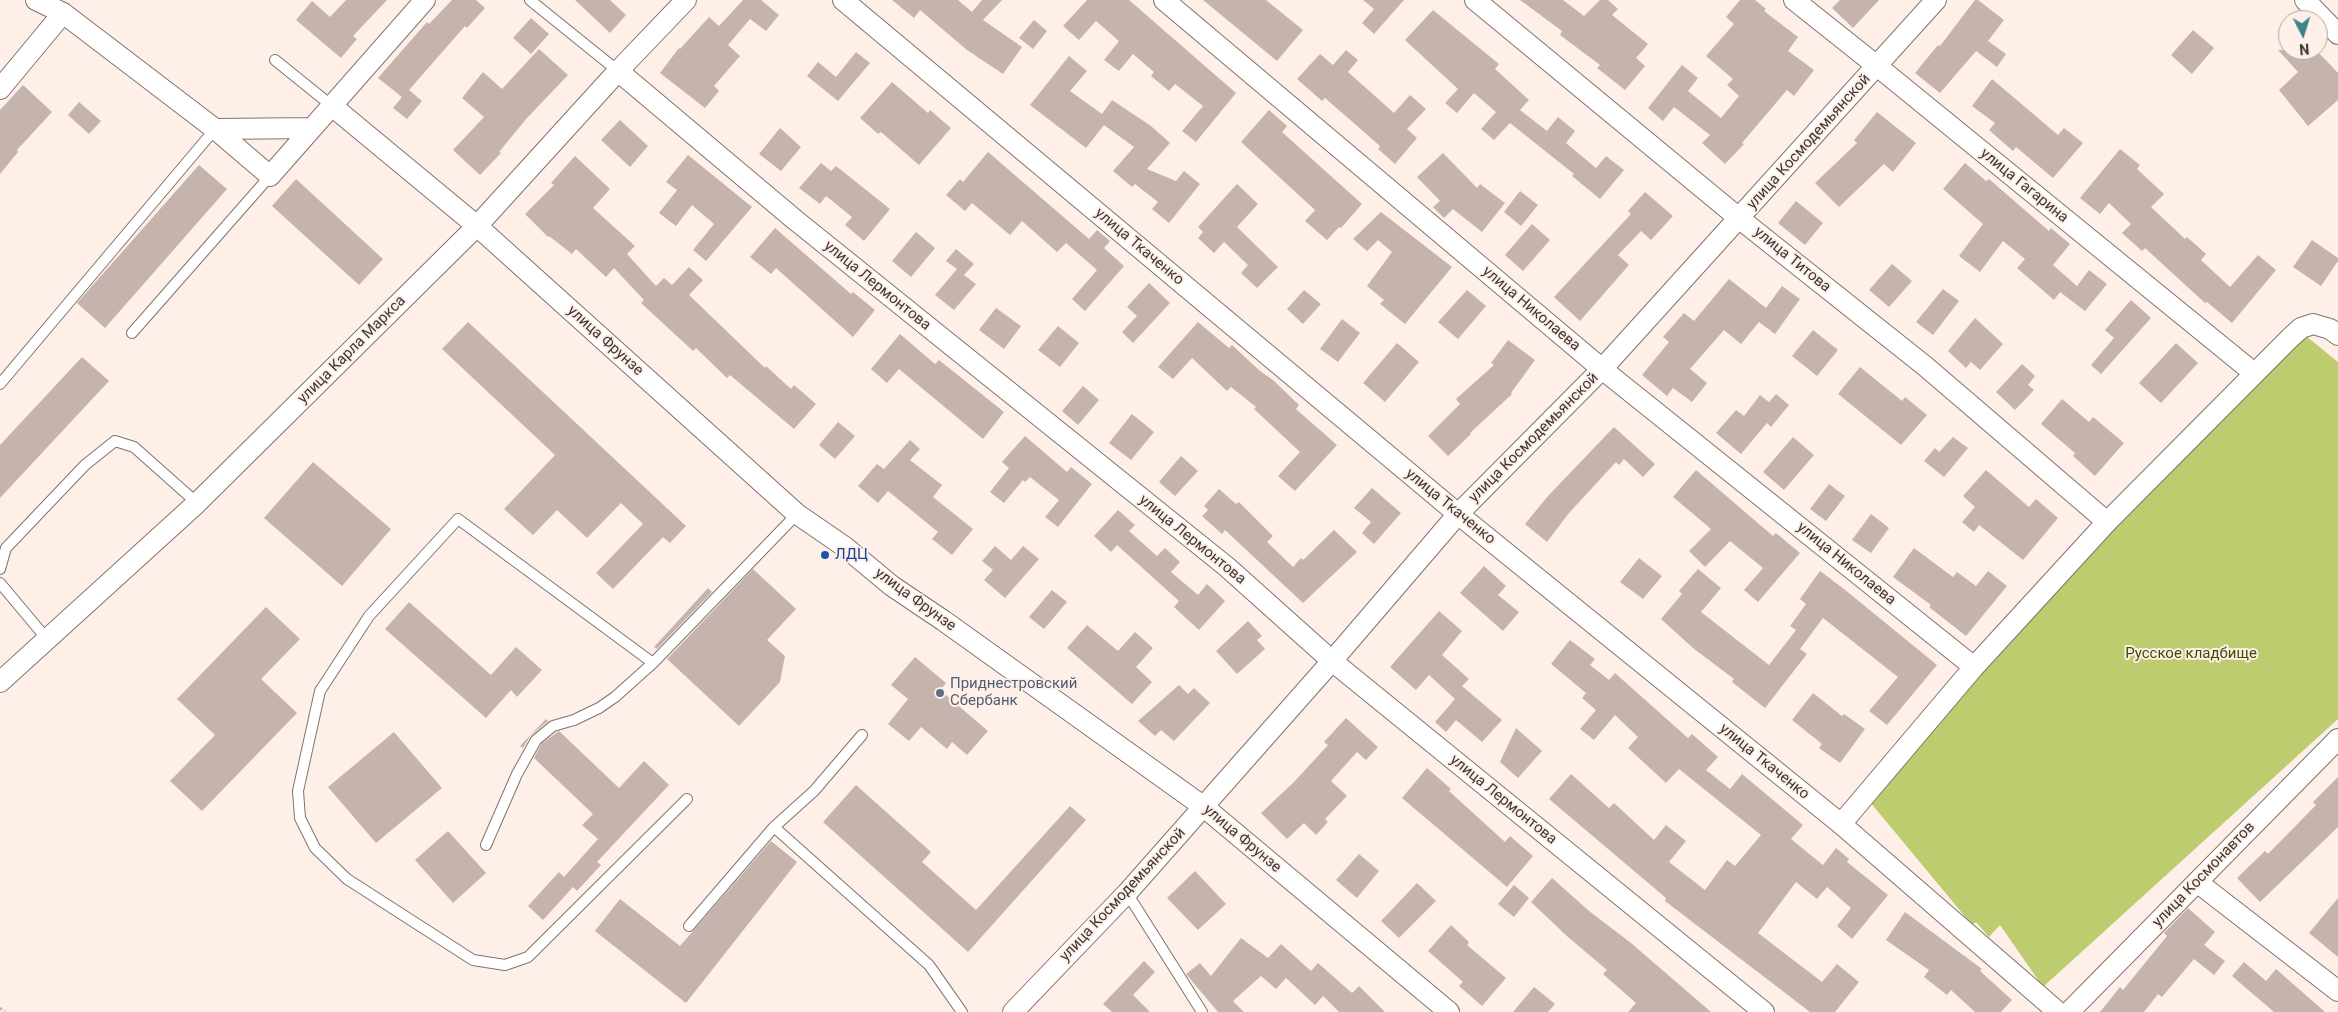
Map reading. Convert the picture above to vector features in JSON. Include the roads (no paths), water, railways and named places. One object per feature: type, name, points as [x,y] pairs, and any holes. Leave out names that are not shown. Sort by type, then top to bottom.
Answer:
[{"type":"street","points":[[36,0],[63,13],[215,129],[270,176],[425,0]]},
{"type":"street","name":"улица Карла Маркса","points":[[1,680],[197,503],[477,226],[618,70],[686,0]]},
{"type":"street","name":"улица Ткаченко","points":[[843,0],[1458,514],[1842,824],[2058,1012]]},
{"type":"street","name":"улица Николаева","points":[[1164,0],[1602,369],[1974,667]]},
{"type":"street","name":"улица Титова","points":[[1475,0],[1740,219],[1925,366],[2107,522]]},
{"type":"street","name":"улица Гагарина","points":[[1794,0],[2254,373]]},
{"type":"street","name":"улица Космодемьянской","points":[[1014,1012],[1127,893],[1204,807],[1332,662],[1458,514],[1602,369],[1740,219],[1936,0]]},
{"type":"street","points":[[2305,0],[2338,34]]},
{"type":"street","points":[[0,89],[63,13]]},
{"type":"street","name":"улица Лермонтова","points":[[618,70],[802,225],[1227,567],[1332,662],[1764,1012]]},
{"type":"street","name":"улица Фрунзе","points":[[332,106],[477,226],[797,514],[845,546],[892,586],[1204,807],[1449,1012]]},
{"type":"street","points":[[215,129],[311,128]]},
{"type":"street","points":[[1842,824],[1974,667],[2107,522],[2254,373],[2300,328],[2312,324],[2330,329],[2338,335]]},
{"type":"street","name":"улица Космонавтов","points":[[2069,1012],[2338,739]]},
{"type":"street","points":[[2197,882],[2338,990]]},
{"type":"lane","points":[[530,0],[618,70]]},
{"type":"lane","points":[[275,60],[332,106]]},
{"type":"lane","points":[[0,384],[215,129]]},
{"type":"lane","points":[[132,333],[270,176]]},
{"type":"lane","points":[[0,569],[6,548],[85,465],[115,441],[134,447],[197,503]]},
{"type":"lane","points":[[486,845],[517,774],[536,740],[553,726],[574,720],[599,708],[653,663],[797,514]]},
{"type":"lane","points":[[653,663],[458,519],[369,616],[320,691],[298,790],[300,818],[316,848],[347,879],[473,960],[505,965],[528,958],[686,799]]},
{"type":"lane","points":[[0,583],[46,638]]},
{"type":"lane","points":[[688,926],[774,827],[814,791],[862,734]]},
{"type":"lane","points":[[774,827],[929,965],[962,1012]]},
{"type":"lane","points":[[1127,893],[1202,1012]]},
{"type":"place","name":"ЛДЦ","points":[[825,555]]},
{"type":"place","name":"Приднестровский Сбербанк","points":[[940,693]]},
{"type":"park label","name":"Русское кладбище","points":[[2191,654]]}]
